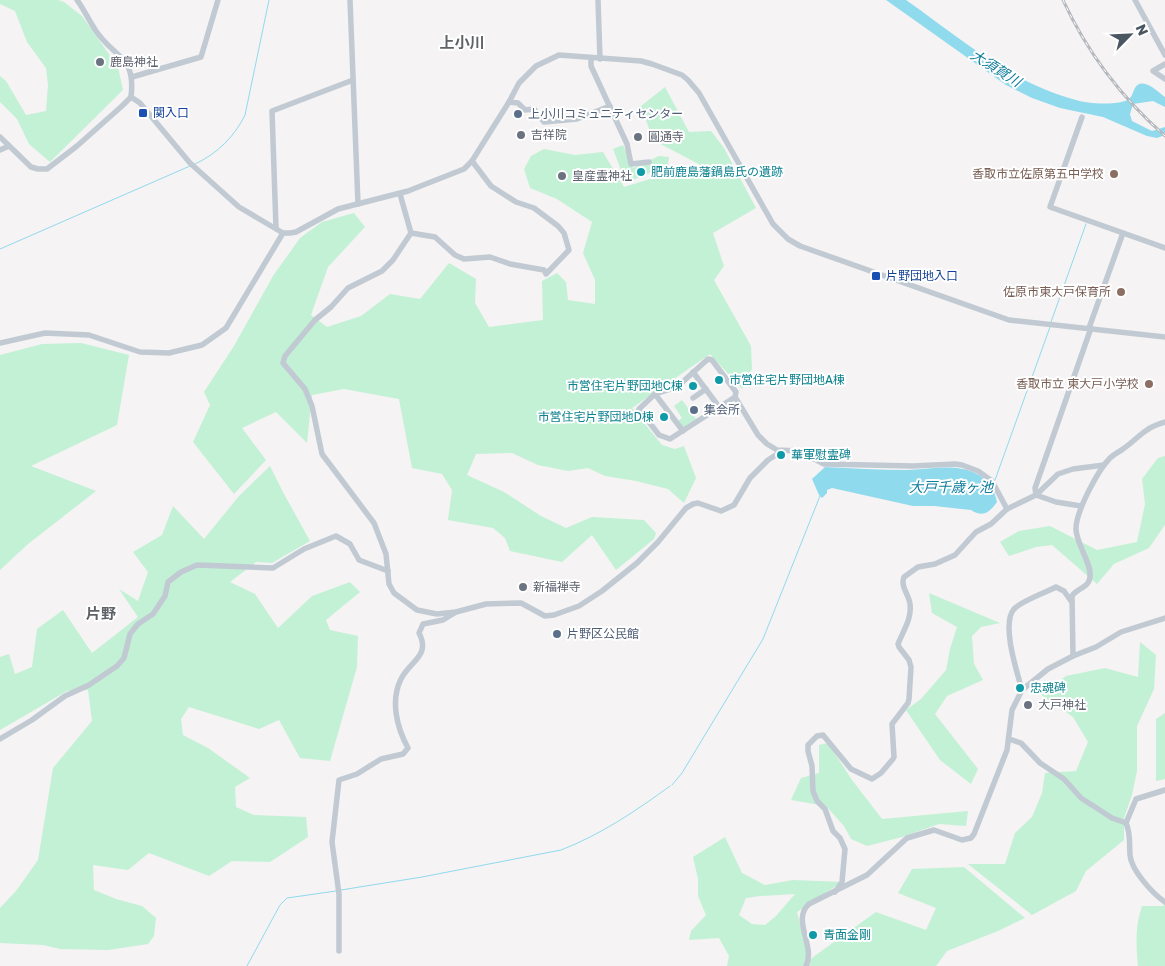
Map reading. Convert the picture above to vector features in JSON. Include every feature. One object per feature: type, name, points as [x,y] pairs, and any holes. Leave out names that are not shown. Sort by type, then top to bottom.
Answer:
[{"type":"street","points":[[0,137],[34,168],[47,169],[77,146],[131,97],[132,77],[125,61],[96,31],[77,0]]},
{"type":"street","points":[[132,77],[201,57],[218,0]]},
{"type":"street","points":[[350,0],[358,204]]},
{"type":"street","points":[[598,0],[600,59]]},
{"type":"street","points":[[1136,0],[1165,55]]},
{"type":"street","points":[[131,97],[140,103],[190,163],[239,207],[283,233],[296,232],[329,213],[400,194],[464,169],[472,161],[519,83],[526,74],[548,59],[559,55],[591,59],[640,61],[674,71],[688,80],[702,98],[773,224],[781,233],[794,242],[1009,320],[1165,337]]},
{"type":"street","points":[[591,59],[591,66],[627,144],[631,164],[649,162]]},
{"type":"street","points":[[1165,64],[1153,71],[1165,79]]},
{"type":"street","points":[[276,228],[272,111],[353,80]]},
{"type":"street","points":[[509,102],[518,103],[525,110],[534,109],[544,122],[577,119],[610,106]]},
{"type":"street","points":[[1082,117],[1050,207],[1165,248]]},
{"type":"street","points":[[0,150],[9,146]]},
{"type":"street","points":[[411,233],[435,237],[455,255],[464,259],[490,257],[510,264],[544,270],[546,274],[569,250],[564,233],[558,226],[534,208],[516,202],[491,186],[472,161]]},
{"type":"street","points":[[400,194],[411,233],[393,260],[382,271],[348,288],[309,327],[285,356],[283,363],[305,389],[312,406],[322,454],[374,523],[386,554],[389,584],[394,593],[417,610],[437,614],[456,612],[486,604],[521,602],[545,616],[554,615],[579,606],[602,592],[637,563],[658,542],[686,508],[698,503],[721,511],[734,505],[750,478],[764,463],[782,451]]},
{"type":"street","points":[[0,343],[45,333],[89,335],[140,352],[169,353],[202,345],[226,328],[283,233]]},
{"type":"street","points":[[1036,495],[1035,488],[1123,233]]},
{"type":"street","points":[[735,397],[670,438],[659,435],[639,409],[655,394],[677,387],[708,360],[712,360],[736,392],[735,397],[758,435],[767,444],[782,451],[799,451],[824,464],[962,465],[978,471],[992,481],[1007,509]]},
{"type":"street","points":[[693,372],[719,407]]},
{"type":"street","points":[[693,398],[706,389]]},
{"type":"street","points":[[655,394],[683,431]]},
{"type":"street","points":[[1073,656],[1074,625],[1072,600],[1074,593],[1083,588],[1090,577],[1090,570],[1078,541],[1076,529],[1081,506],[1104,465],[1111,457],[1149,428],[1165,422]]},
{"type":"street","points":[[835,892],[842,882],[845,849],[840,838],[833,831],[825,809],[817,801],[813,791],[812,766],[808,745],[816,736],[823,735],[851,769],[872,779],[875,779],[888,766],[894,757],[892,724],[908,703],[911,667],[909,660],[898,644],[910,615],[910,604],[902,580],[918,567],[935,564],[955,555],[976,532],[991,524],[1007,509],[1036,495],[1058,474],[1073,469],[1104,465]]},
{"type":"street","points":[[1036,495],[1056,502],[1081,506]]},
{"type":"street","points":[[0,739],[32,720],[56,702],[89,685],[117,666],[124,658],[128,638],[132,631],[138,624],[153,614],[165,596],[170,579],[188,568],[197,565],[273,568],[304,549],[336,536],[350,544],[359,560],[388,572]]},
{"type":"street","points":[[1022,690],[1010,639],[1009,624],[1013,610],[1020,604],[1056,587],[1064,591],[1072,600]]},
{"type":"street","points":[[339,951],[340,894],[332,842],[339,780],[357,774],[380,759],[402,754],[408,748],[401,734],[397,716],[396,693],[400,680],[409,667],[419,658],[424,649],[419,633],[423,624],[444,620],[456,612]]},
{"type":"street","points":[[806,966],[809,960],[809,950],[802,922],[804,909],[815,901],[867,875],[907,838],[934,830],[962,840],[971,838],[977,828],[1008,750],[1012,710],[1022,690],[1048,668],[1096,647],[1121,632],[1165,618]]},
{"type":"street","points":[[1009,739],[1021,743],[1040,763],[1064,780],[1082,798],[1112,818],[1126,823]]},
{"type":"street","points":[[1165,790],[1136,799],[1126,823],[1129,831],[1132,864],[1153,893],[1165,902]]},
{"type":"green space","points":[[0,0],[58,0],[64,2],[82,16],[118,67],[123,90],[50,162],[29,144],[17,119],[0,102],[0,76],[6,81],[26,115],[46,111],[48,85],[46,68],[27,42],[15,11],[0,4]]},
{"type":"green space","points":[[665,87],[689,132],[711,131],[724,148],[756,208],[713,233],[724,266],[714,280],[751,346],[752,369],[742,389],[710,354],[632,408],[662,445],[675,449],[684,446],[696,478],[684,503],[668,489],[605,476],[588,468],[568,471],[538,465],[512,453],[476,454],[467,475],[504,492],[541,516],[566,528],[592,517],[644,520],[656,533],[654,539],[616,570],[592,535],[562,562],[510,551],[505,538],[493,528],[448,520],[452,490],[442,474],[412,468],[399,399],[344,389],[312,395],[307,443],[276,412],[242,428],[266,460],[234,494],[193,442],[210,405],[204,392],[234,346],[273,276],[300,238],[322,222],[354,213],[365,227],[328,267],[311,315],[327,327],[361,316],[390,294],[420,299],[449,263],[476,279],[475,303],[489,327],[543,320],[542,281],[557,273],[566,282],[568,300],[595,304],[595,280],[583,253],[592,222],[557,199],[530,188],[524,169],[531,156],[544,149],[575,155],[603,152],[624,187],[650,179],[690,179],[710,170],[653,140],[641,106]]},
{"type":"green space","points":[[623,145],[633,168],[659,156],[669,157],[667,173],[654,171],[626,183],[613,149]]},
{"type":"green space","points":[[81,343],[129,355],[117,425],[31,466],[96,491],[28,544],[0,570],[0,355],[42,344]]},
{"type":"green space","points":[[682,400],[696,419],[683,428],[678,421],[682,418],[674,406]]},
{"type":"green space","points":[[1165,456],[1165,525],[1149,548],[1114,564],[1097,584],[1052,545],[1036,547],[1009,556],[1000,542],[1019,531],[1050,526],[1097,550],[1137,542],[1145,504],[1142,479],[1158,458]]},
{"type":"green space","points":[[270,466],[310,541],[272,563],[256,562],[230,582],[255,594],[278,628],[312,596],[350,582],[360,592],[326,620],[330,630],[358,636],[357,667],[330,761],[300,758],[279,720],[259,729],[189,707],[181,719],[183,735],[208,748],[250,778],[235,787],[236,807],[254,815],[306,817],[308,837],[270,862],[232,861],[209,876],[149,853],[128,870],[93,865],[94,890],[116,899],[142,906],[156,918],[154,936],[148,944],[108,950],[60,949],[43,945],[0,943],[0,908],[16,891],[38,860],[53,768],[92,721],[88,690],[67,691],[0,730],[0,657],[9,654],[15,674],[32,667],[37,629],[63,610],[92,653],[138,617],[119,589],[138,601],[148,572],[133,552],[162,535],[173,506],[204,539],[239,496]]},
{"type":"green space","points":[[929,593],[1000,623],[981,627],[972,636],[974,664],[983,680],[947,696],[935,714],[978,769],[971,784],[940,760],[906,710],[921,699],[946,670],[957,627],[932,613]]},
{"type":"green space","points":[[1140,642],[1156,655],[1154,689],[1137,726],[1137,771],[1132,795],[1124,818],[1124,840],[1086,871],[1076,891],[1032,915],[968,864],[1005,864],[1015,833],[1032,817],[1042,793],[1045,773],[1076,771],[1088,742],[1073,717],[1040,694],[1066,676],[1105,668],[1138,677]]},
{"type":"green space","points":[[1165,713],[1165,779],[1156,781],[1156,719]]},
{"type":"green space","points":[[828,743],[852,780],[882,819],[968,811],[966,826],[939,824],[902,837],[867,846],[851,839],[844,826],[826,806],[791,800],[801,778],[819,773],[819,745]]},
{"type":"green space","points":[[725,837],[742,873],[765,885],[793,880],[842,882],[797,912],[809,960],[876,912],[926,930],[936,908],[898,893],[912,869],[964,867],[1025,918],[947,951],[936,966],[727,966],[729,956],[719,938],[689,940],[691,931],[706,915],[698,896],[698,879],[693,857]],"holes":[[[795,894],[776,916],[765,925],[752,924],[739,915],[746,898]]]},
{"type":"green space","points":[[1165,903],[1165,966],[1138,966],[1138,921],[1142,906],[1163,906]]},
{"type":"water","name":"大須賀川","points":[[886,0],[906,0],[966,44],[1008,71],[1030,83],[1076,100],[1100,104],[1125,101],[1131,97],[1137,86],[1145,84],[1150,86],[1165,97],[1165,107],[1153,101],[1133,104],[1130,114],[1132,121],[1152,131],[1165,127],[1165,135],[1157,138],[1147,136],[1103,117],[1060,108],[1032,98],[1006,85]]},
{"type":"water","name":"大戸千歳ヶ池","points":[[825,467],[906,470],[958,468],[980,475],[987,481],[997,502],[986,513],[979,514],[971,510],[913,506],[832,488],[827,490],[827,493],[822,498],[812,479]]},
{"type":"waterway","points":[[195,164],[218,150],[231,137],[245,115],[269,0]]},
{"type":"waterway","points":[[0,249],[190,166]]},
{"type":"waterway","points":[[1051,322],[1086,224]]},
{"type":"waterway","points":[[995,480],[1050,327]]},
{"type":"waterway","points":[[672,785],[682,773],[763,639],[820,496]]},
{"type":"waterway","points":[[341,890],[422,877],[561,850],[617,822],[670,786]]},
{"type":"waterway","points":[[247,966],[280,905],[287,898],[336,891]]},
{"type":"railway","points":[[1063,0],[1094,56],[1134,106],[1165,136]]},
{"type":"place","name":"鹿島神社","points":[[100,62]]},
{"type":"place","name":"関入口","points":[[143,113]]},
{"type":"place","name":"上小川コミュニティセンター","points":[[518,114]]},
{"type":"place","name":"吉祥院","points":[[521,135]]},
{"type":"place","name":"圓通寺","points":[[638,137]]},
{"type":"place","name":"肥前鹿島藩鍋島氏の遺跡","points":[[641,172]]},
{"type":"place","name":"香取市立佐原第五中学校","points":[[1114,174]]},
{"type":"place","name":"皇産霊神社","points":[[562,176]]},
{"type":"place","name":"片野団地入口","points":[[876,276]]},
{"type":"place","name":"佐原市東大戸保育所","points":[[1121,292]]},
{"type":"place","name":"市営住宅片野団地A棟","points":[[719,380]]},
{"type":"place","name":"香取市立 東大戸小学校","points":[[1149,384]]},
{"type":"place","name":"市営住宅片野団地C棟","points":[[693,386]]},
{"type":"place","name":"集会所","points":[[694,410]]},
{"type":"place","name":"市営住宅片野団地D棟","points":[[664,417]]},
{"type":"place","name":"華軍慰霊碑","points":[[781,455]]},
{"type":"place","name":"新福禅寺","points":[[523,587]]},
{"type":"place","name":"片野区公民館","points":[[557,634]]},
{"type":"place","name":"忠魂碑","points":[[1020,688]]},
{"type":"place","name":"大戸神社","points":[[1028,705]]},
{"type":"place","name":"青面金剛","points":[[813,935]]},
{"type":"district","name":"上小川","points":[[462,43]]},
{"type":"district","name":"片野","points":[[101,614]]}]
